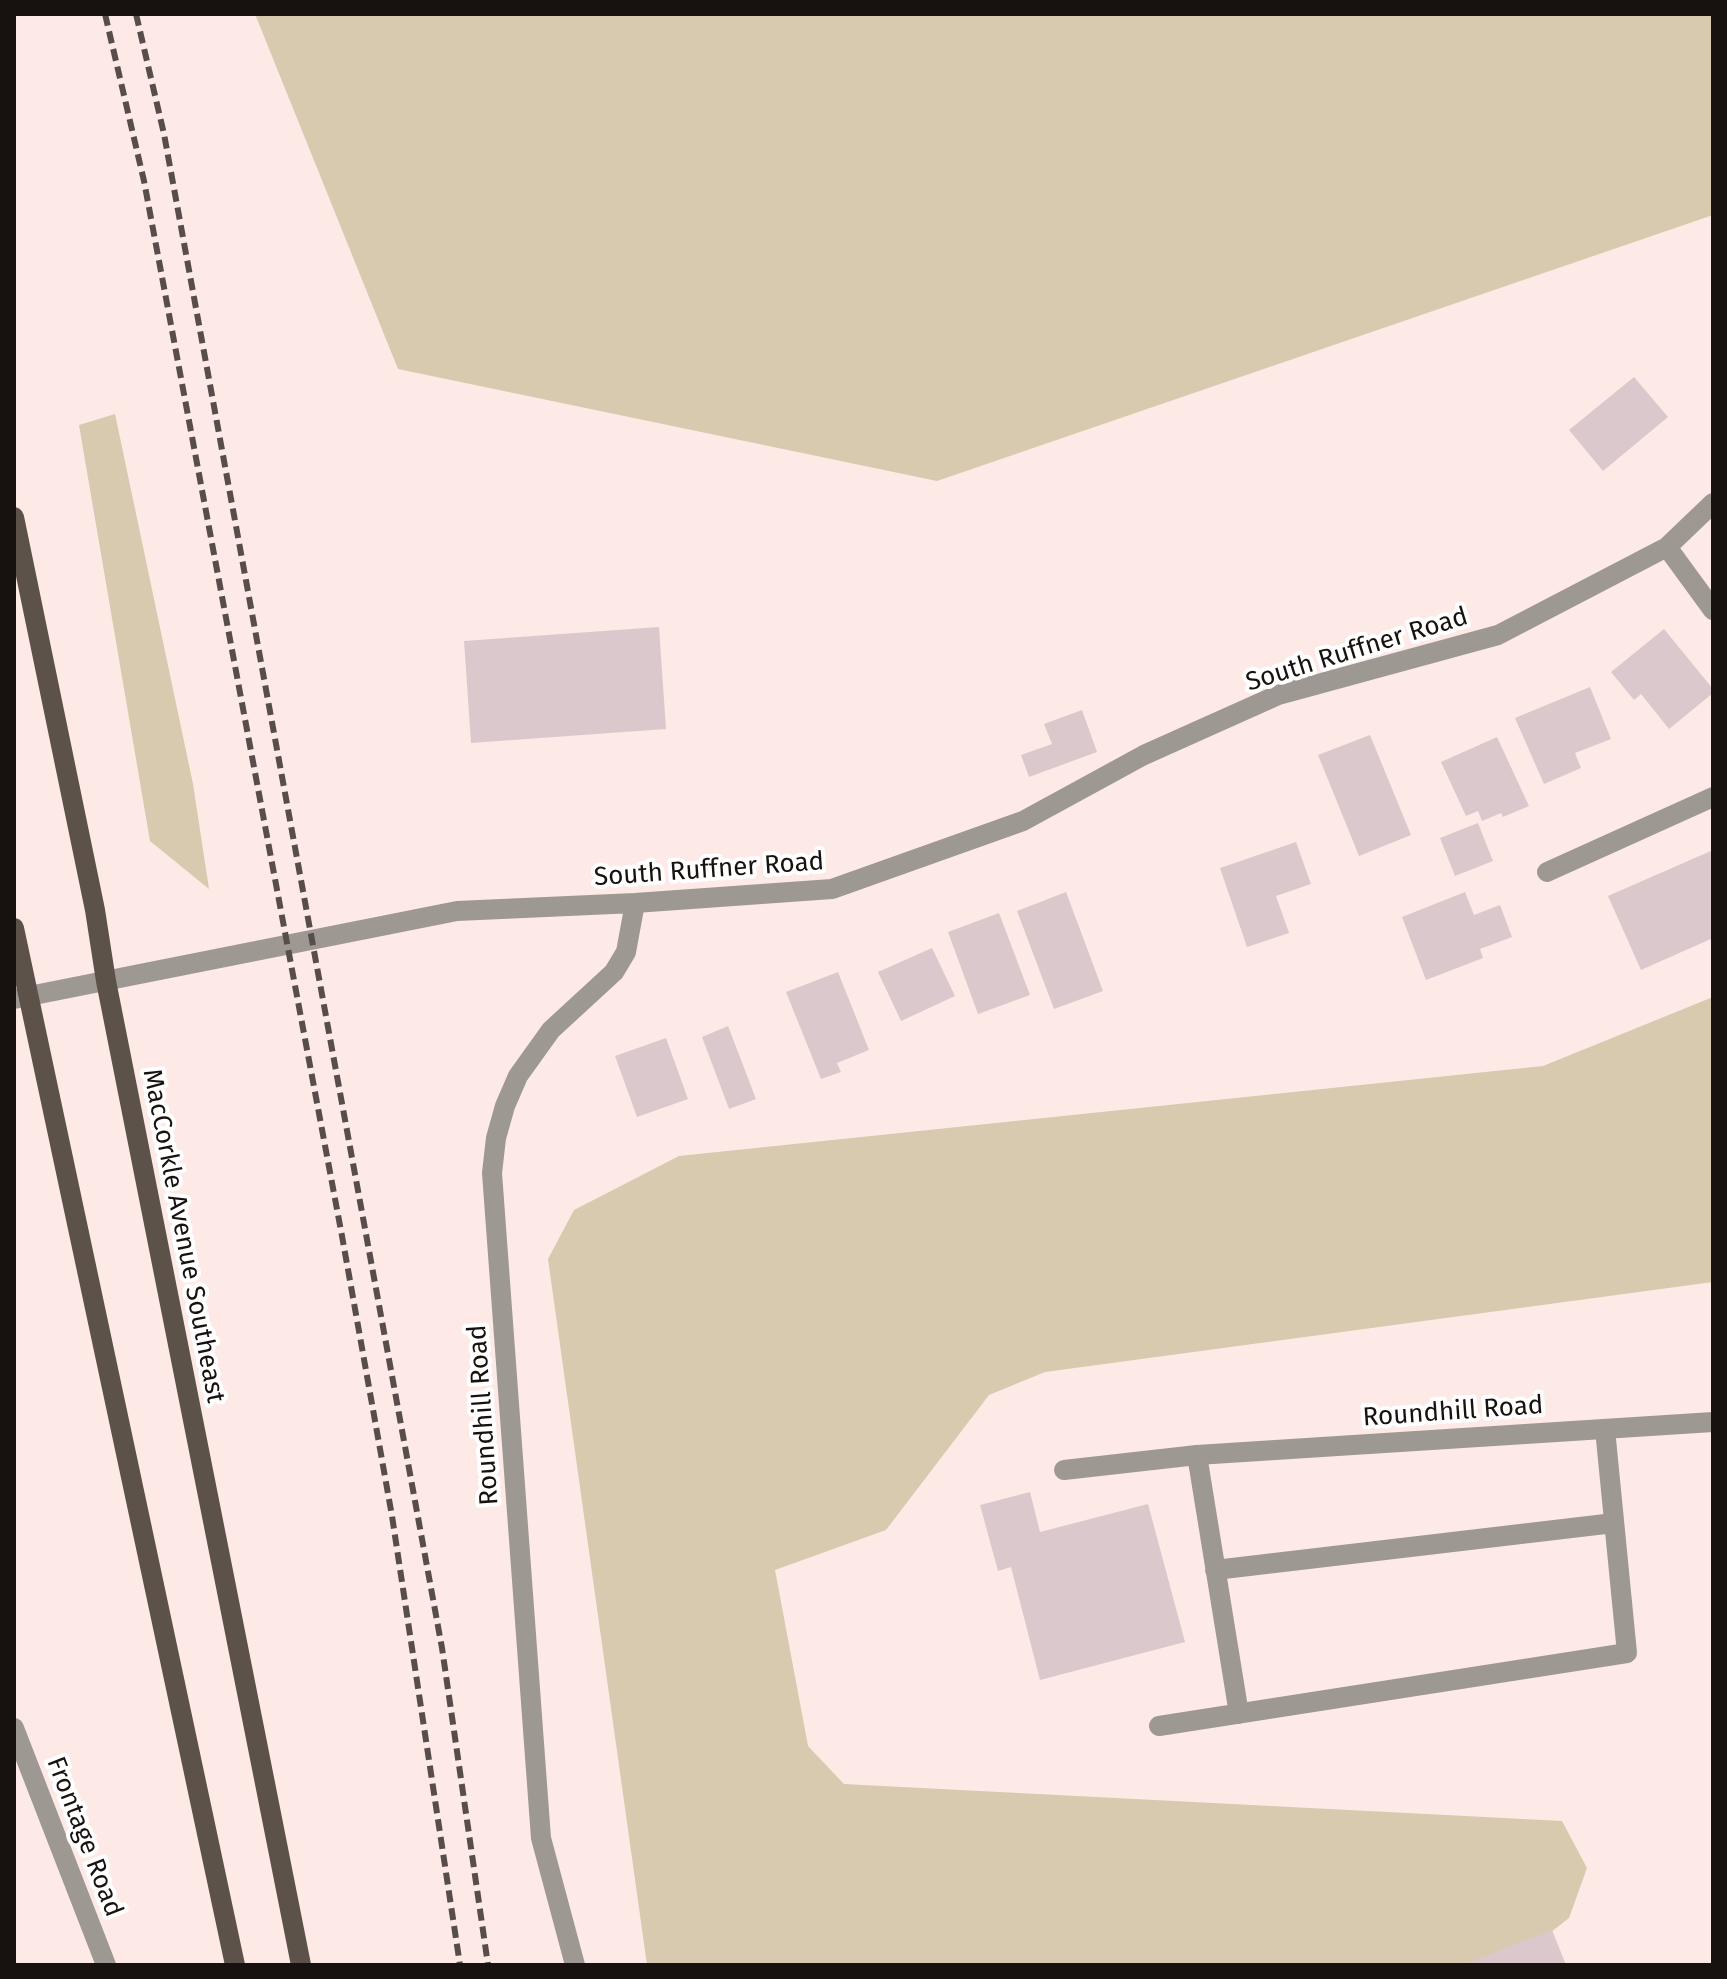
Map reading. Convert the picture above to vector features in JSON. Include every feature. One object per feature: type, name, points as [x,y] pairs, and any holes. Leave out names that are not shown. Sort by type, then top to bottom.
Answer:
[{"type":"main road","name":"MacCorkle Avenue Southeast","points":[[14,517],[95,910],[106,981],[301,1965]]},
{"type":"main road","points":[[14,928],[21,998],[235,1965]]},
{"type":"street","name":"South Ruffner Road","points":[[21,998],[457,911],[635,903],[832,889],[1023,821],[1144,755],[1278,695],[1498,635],[1667,547],[1713,503]]},
{"type":"street","points":[[1667,547],[1713,610]]},
{"type":"street","points":[[1547,872],[1713,797]]},
{"type":"street","name":"Roundhill Road","points":[[575,1965],[541,1838],[492,1173],[496,1138],[518,1076],[551,1030],[614,972],[626,952],[635,903]]},
{"type":"street","name":"Roundhill Road","points":[[1064,1470],[1197,1455],[1713,1422]]},
{"type":"street","points":[[1159,1726],[1627,1653],[1605,1429]]},
{"type":"street","points":[[1197,1455],[1239,1714]]},
{"type":"street","points":[[1215,1570],[1614,1523]]},
{"type":"street","name":"Frontage Road","points":[[14,1728],[106,1965]]},
{"type":"shaded area","points":[[255,14],[1713,14],[1713,215],[937,481],[398,369]]},
{"type":"shaded area","points":[[115,414],[193,784],[209,889],[150,841],[79,425]]},
{"type":"shaded area","points":[[1713,997],[1713,1282],[1045,1372],[989,1395],[886,1530],[775,1570],[808,1746],[844,1784],[1562,1821],[1587,1868],[1569,1918],[1524,1953],[1486,1965],[647,1965],[548,1259],[574,1210],[679,1156],[1543,1066]]},
{"type":"building","points":[[1634,377],[1668,417],[1603,471],[1569,430]]},
{"type":"building","points":[[659,627],[666,729],[471,743],[464,641]]},
{"type":"building","points":[[1664,629],[1713,689],[1713,693],[1669,729],[1641,694],[1634,700],[1611,672]]},
{"type":"building","points":[[1590,687],[1611,739],[1575,753],[1581,768],[1544,784],[1515,718]]},
{"type":"building","points":[[1082,710],[1097,752],[1029,777],[1021,755],[1052,744],[1044,724]]},
{"type":"building","points":[[1370,735],[1411,835],[1359,856],[1318,755]]},
{"type":"building","points":[[1497,737],[1529,806],[1503,817],[1501,813],[1482,821],[1478,811],[1466,816],[1441,762]]},
{"type":"building","points":[[1478,823],[1493,861],[1455,876],[1440,838]]},
{"type":"building","points":[[1296,842],[1311,884],[1276,896],[1289,933],[1247,947],[1220,868]]},
{"type":"building","points":[[1713,850],[1713,938],[1641,970],[1608,896]]},
{"type":"building","points":[[1066,892],[1103,991],[1054,1009],[1017,911]]},
{"type":"building","points":[[1465,892],[1474,915],[1500,905],[1512,937],[1480,949],[1483,958],[1426,980],[1402,917]]},
{"type":"building","points":[[999,913],[1030,995],[978,1014],[948,932]]},
{"type":"building","points":[[932,948],[955,996],[901,1021],[878,972]]},
{"type":"building","points":[[838,972],[869,1050],[837,1063],[841,1072],[821,1079],[786,992]]},
{"type":"building","points":[[728,1026],[756,1099],[729,1109],[702,1037]]},
{"type":"building","points":[[666,1038],[688,1099],[637,1117],[615,1056]]},
{"type":"building","points":[[1030,1492],[1040,1532],[1148,1504],[1185,1642],[1040,1680],[1011,1567],[998,1571],[980,1505]]},
{"type":"building","points":[[1552,1930],[1566,1965],[1462,1965]]},
{"type":"railway","points":[[105,14],[144,181],[342,1236],[392,1516],[460,1965]]},
{"type":"railway","points":[[136,14],[164,134],[442,1648],[488,1965]]}]
